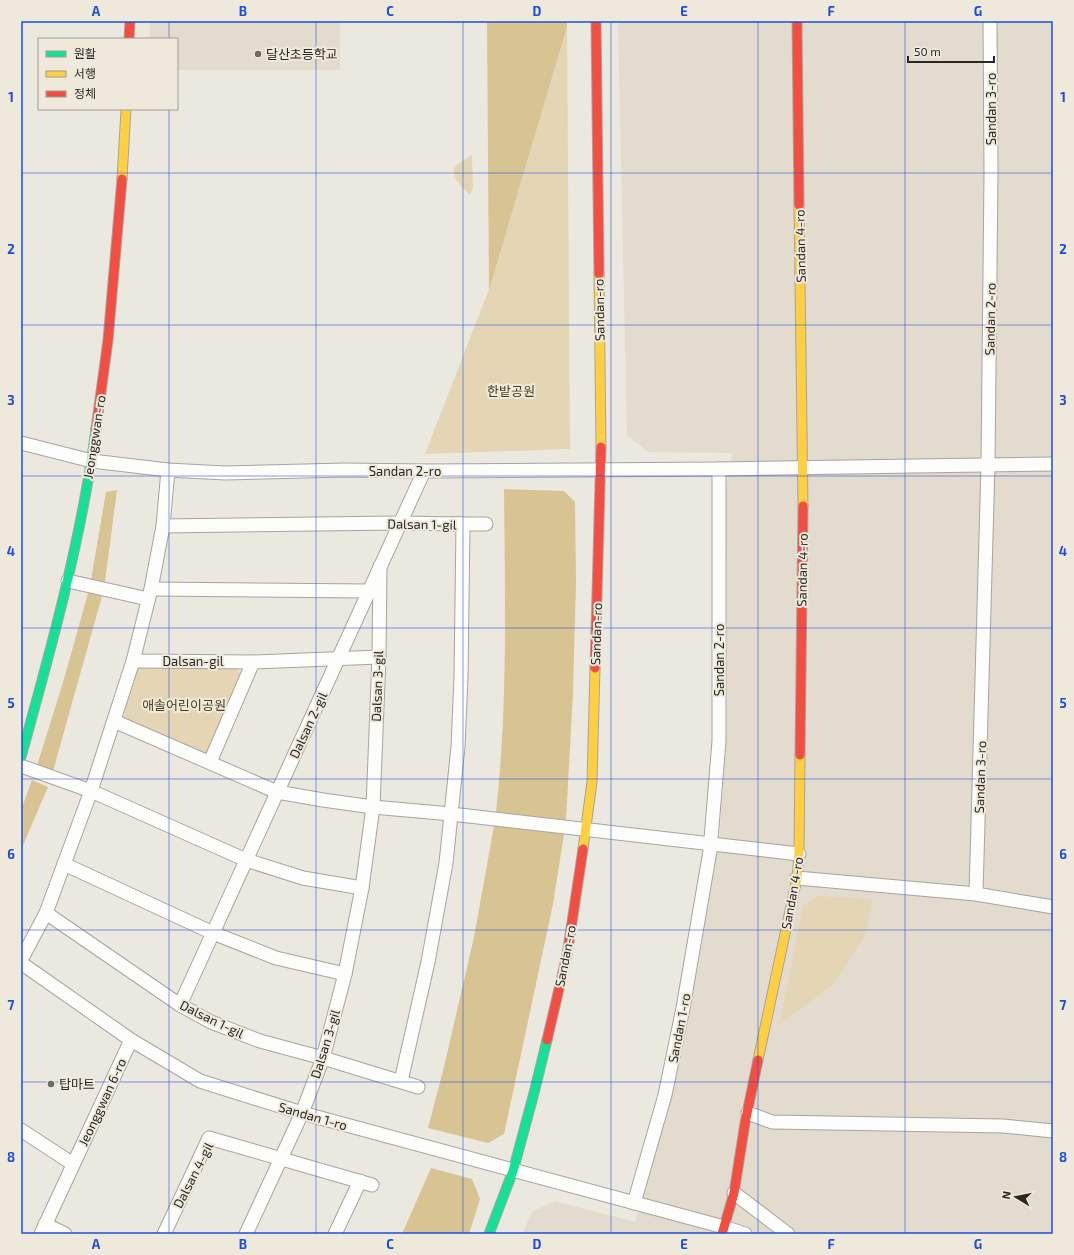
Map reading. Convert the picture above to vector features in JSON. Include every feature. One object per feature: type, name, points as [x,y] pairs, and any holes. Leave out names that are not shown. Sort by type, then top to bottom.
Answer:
[{"type":"street","points":[[129,38],[130,21]]},
{"type":"street","name":"Sandan-ro","points":[[489,1234],[513,1171],[534,1093],[567,955],[592,782],[601,470],[596,21]]},
{"type":"street","name":"Sandan 4-ro","points":[[723,1231],[734,1193],[745,1123],[797,878],[799,854],[803,467],[797,21]]},
{"type":"street","name":"Sandan 3-ro","points":[[990,21],[991,173]]},
{"type":"street","name":"Jeonggwan-ro","points":[[21,757],[51,650],[68,581],[92,461],[108,340],[119,220],[126,110]]},
{"type":"street","name":"Sandan 2-ro","points":[[983,661],[988,465],[991,173]]},
{"type":"street","name":"Sandan 2-ro","points":[[21,443],[92,461],[168,470],[224,472],[345,470],[424,471],[719,469],[1053,464]]},
{"type":"street","name":"Sandan 2-ro","points":[[710,851],[719,741],[719,469]]},
{"type":"street","points":[[21,960],[46,913],[91,791],[133,661],[150,594],[163,526],[168,470]]},
{"type":"street","name":"Dalsan 2-gil","points":[[180,1005],[424,471]]},
{"type":"street","points":[[450,524],[486,524]]},
{"type":"street","name":"Dalsan 1-gil","points":[[163,526],[463,524],[461,677],[458,747],[446,863],[428,962],[401,1081]]},
{"type":"street","name":"Dalsan 3-gil","points":[[281,1158],[302,1113],[323,1058],[345,974],[362,888],[373,807],[379,657],[380,566]]},
{"type":"street","points":[[68,581],[150,594],[263,590],[369,591]]},
{"type":"street","points":[[210,762],[253,662],[379,657]]},
{"type":"street","name":"Dalsan-gil","points":[[133,661],[253,662]]},
{"type":"street","name":"Sandan 3-ro","points":[[976,894],[983,661]]},
{"type":"street","points":[[114,721],[277,792],[373,807],[451,814],[799,854]]},
{"type":"street","points":[[21,766],[91,791],[246,860],[304,878],[362,888]]},
{"type":"street","name":"Sandan 1-ro","points":[[634,1203],[665,1095],[683,1008],[710,851]]},
{"type":"street","points":[[64,864],[213,933],[276,958],[345,974]]},
{"type":"street","points":[[797,878],[976,894],[1053,907]]},
{"type":"street","name":"Dalsan 1-gil","points":[[46,913],[180,1005],[211,1022],[260,1041],[323,1058],[418,1087]]},
{"type":"street","name":"Sandan 1-ro","points":[[21,963],[131,1040],[200,1081],[302,1113],[634,1203],[723,1231],[744,1234]]},
{"type":"street","name":"Jeonggwan 6-ro","points":[[43,1229],[131,1040]]},
{"type":"street","points":[[748,1113],[772,1122],[1003,1126],[1053,1131]]},
{"type":"street","name":"Jeonggwan 6-ro","points":[[21,1130],[73,1164]]},
{"type":"street","name":"Dalsan 4-gil","points":[[164,1234],[209,1138],[366,1183],[335,1234]]},
{"type":"street","points":[[246,1234],[281,1158]]},
{"type":"street","points":[[734,1193],[788,1234]]},
{"type":"street","points":[[43,1229],[66,1234]]},
{"type":"shaded area","name":"달산초등학교","points":[[150,21],[340,21],[340,70],[178,70],[178,38],[150,38]]},
{"type":"shaded area","points":[[487,21],[567,21],[567,27],[489,290]]},
{"type":"shaded area","points":[[618,21],[1053,21],[1053,1234],[522,1234],[532,1212],[555,1201],[635,1222],[673,1084],[698,966],[719,841],[727,727],[727,583],[725,495],[732,453],[649,452],[627,436]]},
{"type":"shaded area","points":[[504,489],[564,491],[575,502],[576,582],[573,693],[566,820],[496,812],[500,772],[505,651]]},
{"type":"shaded area","points":[[117,490],[104,589],[51,778],[35,772],[64,679],[90,586],[106,492]]},
{"type":"shaded area","points":[[32,780],[48,787],[21,850],[21,810]]},
{"type":"shaded area","points":[[494,826],[564,834],[553,904],[504,1134],[488,1143],[428,1128],[444,1067],[474,937]]},
{"type":"shaded area","points":[[431,1168],[472,1179],[480,1199],[469,1234],[402,1234]]},
{"type":"green space","name":"한밭공원","points":[[567,27],[570,449],[425,454],[489,289]]},
{"type":"green space","points":[[472,155],[473,188],[470,195],[457,180],[454,173],[454,168]]},
{"type":"green space","name":"애솔어린이공원","points":[[135,665],[235,665],[241,675],[204,757],[124,721],[125,698]]},
{"type":"green space","points":[[817,896],[873,899],[866,933],[834,984],[780,1024],[803,906]]},
{"type":"traffic: fast","points":[[21,757],[74,554],[90,471],[96,429]]},
{"type":"traffic: fast","points":[[489,1234],[513,1171],[547,1040]]},
{"type":"traffic: slow","points":[[122,179],[126,110]]},
{"type":"traffic: slow","points":[[799,205],[803,506]]},
{"type":"traffic: slow","points":[[599,274],[601,447]]},
{"type":"traffic: slow","points":[[583,849],[592,782],[595,668]]},
{"type":"traffic: slow","points":[[758,1060],[797,878],[799,854],[800,755]]},
{"type":"traffic: jam","points":[[129,38],[130,21]]},
{"type":"traffic: jam","points":[[596,21],[599,274]]},
{"type":"traffic: jam","points":[[797,21],[799,205]]},
{"type":"traffic: jam","points":[[96,429],[108,340],[122,179]]},
{"type":"traffic: jam","points":[[595,668],[601,447]]},
{"type":"traffic: jam","points":[[800,755],[803,506]]},
{"type":"traffic: jam","points":[[547,1040],[567,955],[583,849]]},
{"type":"traffic: jam","points":[[722,1234],[734,1193],[745,1123],[758,1060]]},
{"type":"place","name":"달산초등학교","points":[[258,54]]},
{"type":"place","name":"탑마트","points":[[51,1084]]}]
